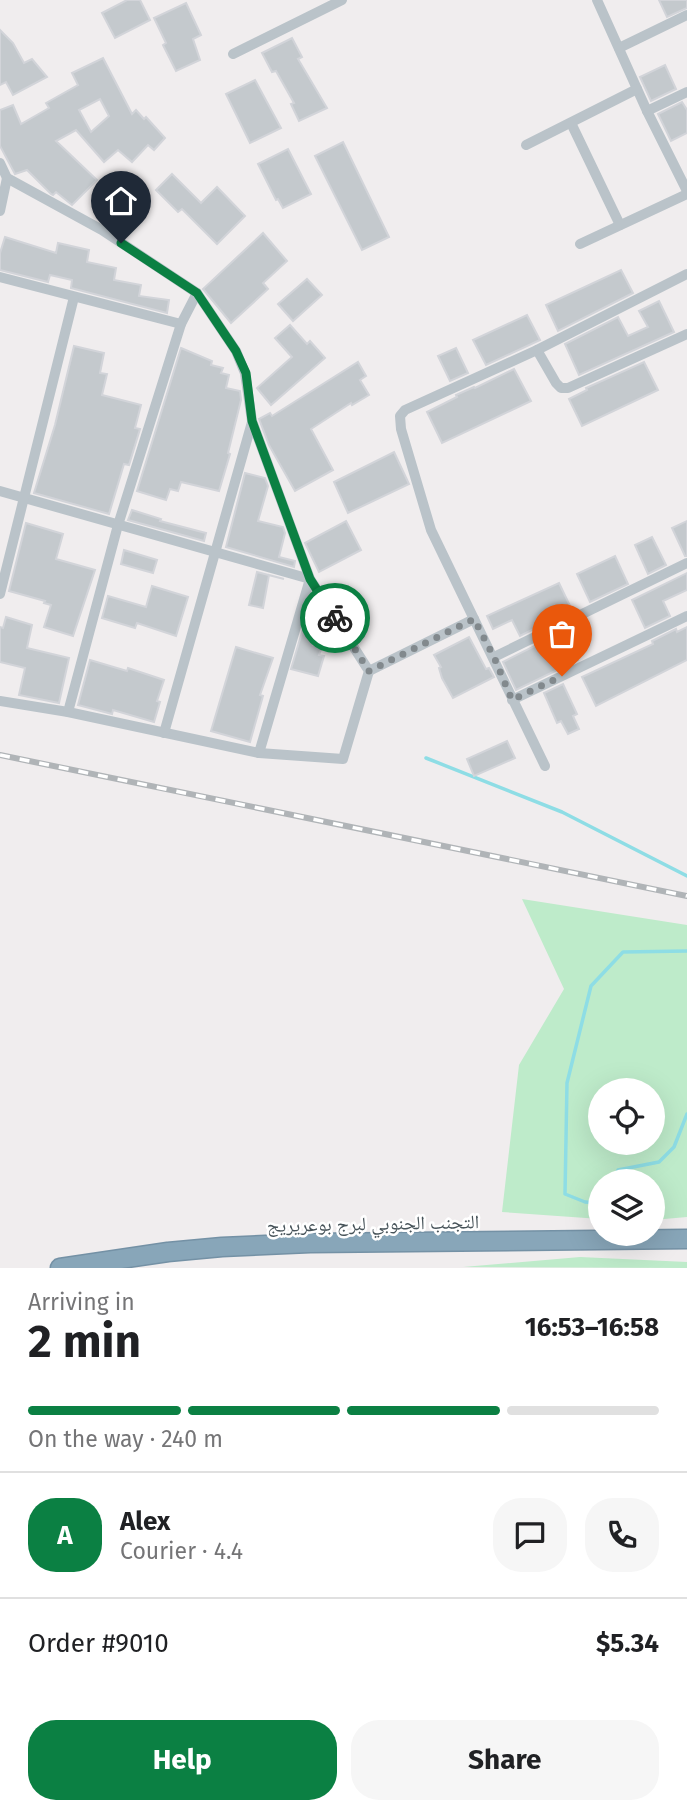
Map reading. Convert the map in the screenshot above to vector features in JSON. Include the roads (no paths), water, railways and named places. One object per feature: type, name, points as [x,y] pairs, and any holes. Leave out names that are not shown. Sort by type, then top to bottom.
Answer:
[{"type":"highway","name":"التجنب الجنوبي لبرج بوعريريج","points":[[60,1268],[167,1251],[222,1247],[310,1243],[687,1239]]},
{"type":"street","points":[[233,54],[342,0]]},
{"type":"street","points":[[580,244],[687,192],[597,0]]},
{"type":"street","points":[[619,48],[687,15]]},
{"type":"street","points":[[526,145],[638,89]]},
{"type":"street","points":[[647,111],[687,92]]},
{"type":"street","points":[[572,123],[620,225]]},
{"type":"street","points":[[0,163],[7,178],[102,230],[197,293],[236,351],[246,373],[252,421],[310,579],[369,671]]},
{"type":"street","points":[[0,211],[7,178]]},
{"type":"street","points":[[545,766],[431,530],[401,429],[400,416],[405,410],[537,349],[687,274]]},
{"type":"street","points":[[0,277],[181,324]]},
{"type":"street","points":[[68,712],[118,525],[181,324],[197,293]]},
{"type":"street","points":[[0,594],[74,297]]},
{"type":"street","points":[[537,349],[556,383],[561,388],[568,388],[687,334]]},
{"type":"street","points":[[164,733],[252,421]]},
{"type":"street","points":[[0,491],[310,579]]},
{"type":"street","points":[[494,657],[687,563]]},
{"type":"street","points":[[259,754],[310,579]]},
{"type":"street","points":[[512,700],[687,617]]},
{"type":"street","points":[[0,701],[68,712],[259,754],[343,758],[369,671],[474,619]]},
{"type":"waterway","points":[[426,758],[562,812],[687,876]]},
{"type":"waterway","points":[[588,1202],[565,1194],[567,1083],[591,986],[623,952],[687,951]]},
{"type":"waterway","points":[[623,1169],[659,1162],[674,1147],[687,1114]]},
{"type":"railway","points":[[0,755],[687,896]]}]
